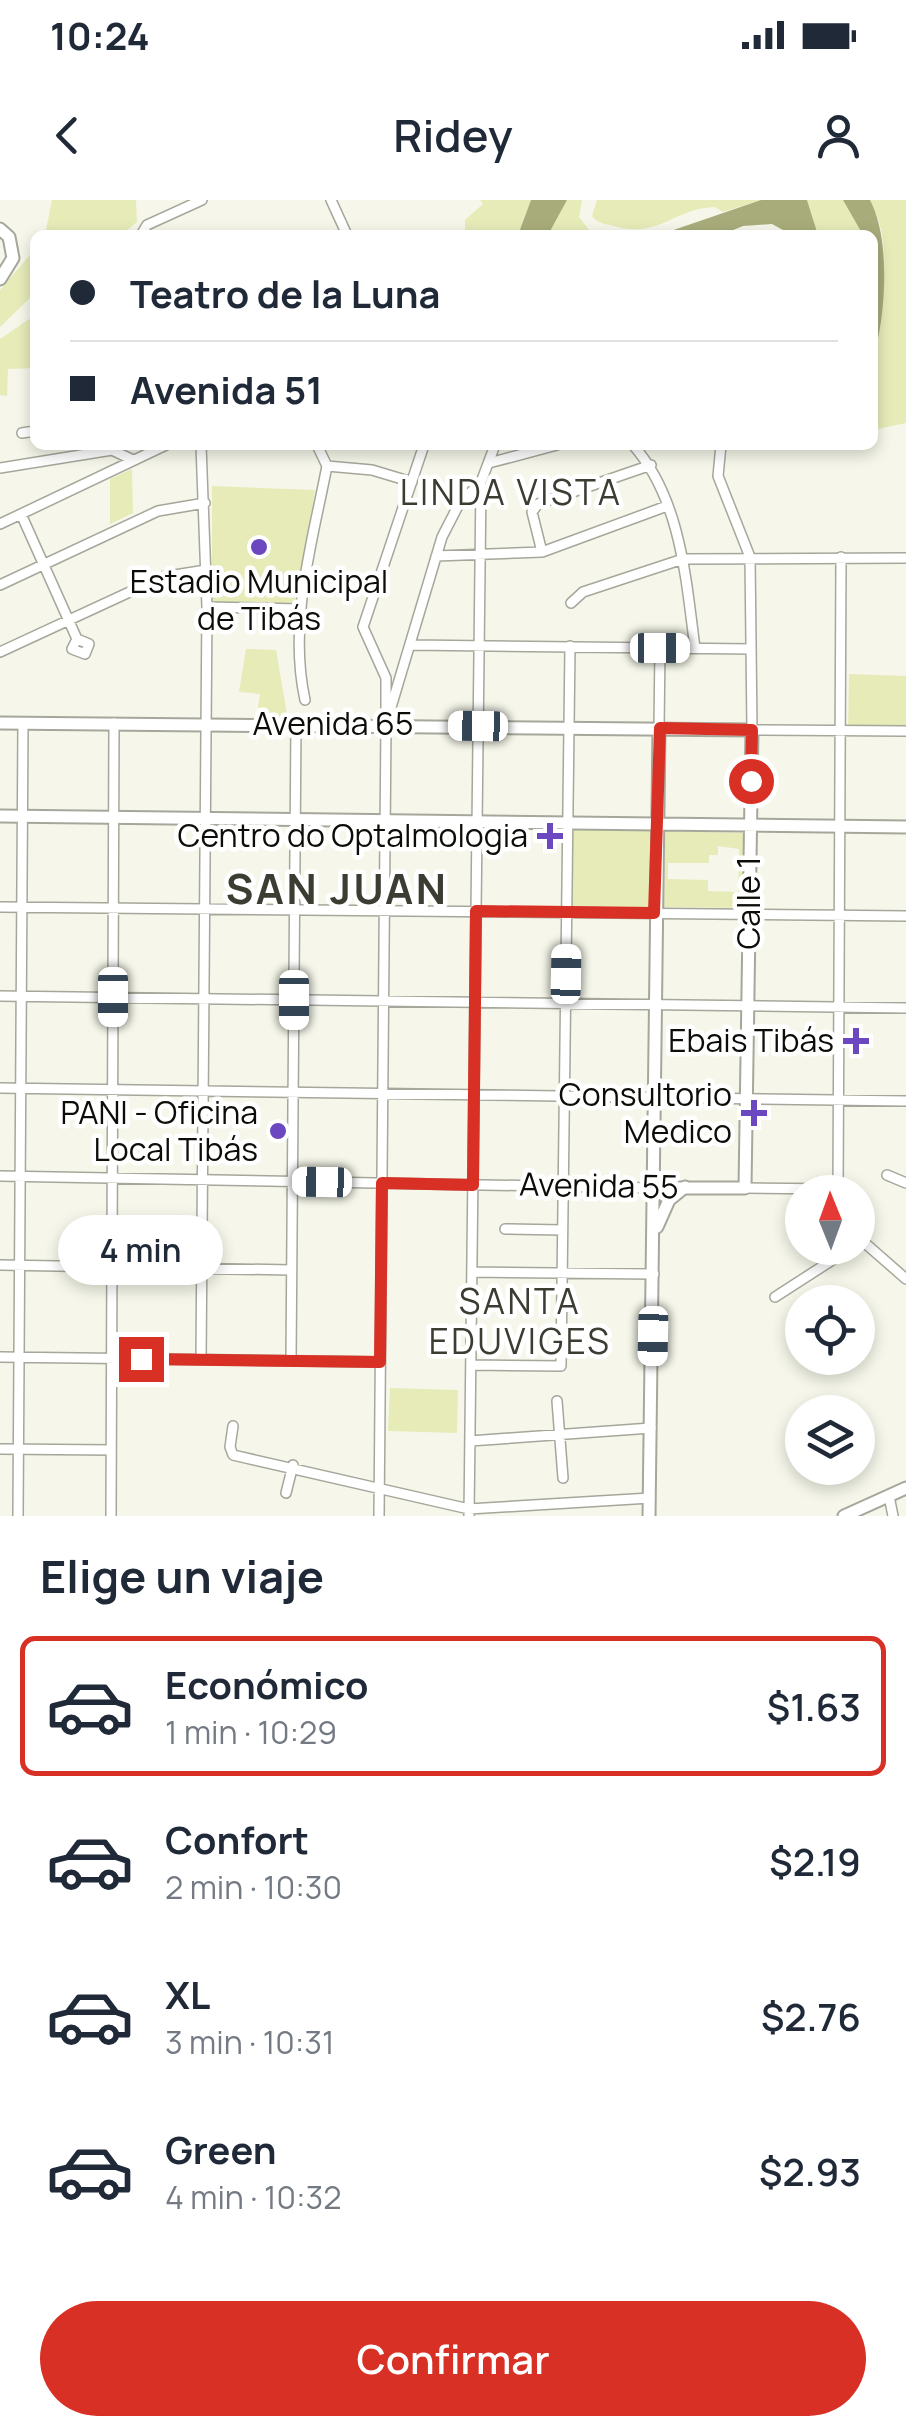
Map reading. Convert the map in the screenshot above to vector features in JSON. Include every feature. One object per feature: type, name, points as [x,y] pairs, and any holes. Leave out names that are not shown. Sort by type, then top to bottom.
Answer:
[{"type":"main road","points":[[0,279],[13,258],[8,237],[1,230]]},
{"type":"main road","name":"Avenida 65","points":[[0,723],[752,730]]},
{"type":"main road","points":[[649,1516],[654,1274],[652,1005],[660,728]]},
{"type":"main road","name":"Calle 1","points":[[745,1188],[752,730]]},
{"type":"main road","points":[[0,816],[906,828]]},
{"type":"main road","name":"Avenida 55","points":[[652,1188],[745,1188]]},
{"type":"main road","points":[[654,1251],[663,1210],[685,1188]]},
{"type":"main road","points":[[844,1516],[858,1513],[906,1488]]},
{"type":"street","points":[[147,230],[202,200]]},
{"type":"street","points":[[330,200],[345,230]]},
{"type":"street","points":[[22,433],[30,432]]},
{"type":"street","points":[[0,524],[155,450]]},
{"type":"street","points":[[200,1360],[207,607],[201,450]]},
{"type":"street","points":[[305,700],[298,662],[300,609],[327,466],[319,450]]},
{"type":"street","points":[[392,698],[364,627],[422,450]]},
{"type":"street","points":[[379,1516],[386,724],[436,556],[459,504],[481,482],[494,450]]},
{"type":"street","points":[[490,463],[538,450]]},
{"type":"street","points":[[638,450],[650,465],[667,506],[683,560],[695,648]]},
{"type":"street","name":"Calle 1","points":[[721,450],[718,476],[750,557],[752,730]]},
{"type":"street","points":[[0,468],[59,456],[123,452],[134,460]]},
{"type":"street","points":[[542,552],[532,512],[538,504],[650,465]]},
{"type":"street","points":[[327,466],[372,470],[412,482]]},
{"type":"street","points":[[469,1512],[481,482]]},
{"type":"street","points":[[0,585],[158,512],[205,503]]},
{"type":"street","points":[[436,556],[542,552],[667,506]]},
{"type":"street","points":[[21,514],[77,639]]},
{"type":"street","points":[[838,1175],[842,557]]},
{"type":"street","points":[[571,603],[583,592],[683,560],[906,558]]},
{"type":"street","points":[[0,652],[162,577],[206,570]]},
{"type":"street","points":[[207,607],[300,609]]},
{"type":"street","points":[[412,645],[750,649]]},
{"type":"street","points":[[471,1365],[561,1366],[570,646]]},
{"type":"street","points":[[660,648],[660,728]]},
{"type":"street","points":[[18,1516],[23,723]]},
{"type":"street","points":[[110,1516],[114,724]]},
{"type":"street","points":[[291,1361],[296,724]]},
{"type":"street","name":"Avenida 65","points":[[752,730],[906,732]]},
{"type":"street","points":[[0,907],[906,916]]},
{"type":"street","points":[[0,996],[906,1008]]},
{"type":"street","points":[[0,1088],[906,1101]]},
{"type":"street","points":[[887,1174],[906,1183]]},
{"type":"street","name":"Avenida 55","points":[[0,1176],[652,1188]]},
{"type":"street","name":"Avenida 55","points":[[745,1188],[785,1189]]},
{"type":"street","points":[[505,1229],[562,1230]]},
{"type":"street","points":[[875,1256],[906,1279]]},
{"type":"street","points":[[775,1296],[822,1265]]},
{"type":"street","points":[[0,1266],[292,1270]]},
{"type":"street","points":[[472,1272],[654,1274]]},
{"type":"street","points":[[0,1357],[380,1362]]},
{"type":"street","points":[[557,1401],[562,1478]]},
{"type":"street","points":[[234,1426],[230,1447],[233,1455],[293,1465],[469,1512],[650,1498]]},
{"type":"street","points":[[470,1441],[651,1428]]},
{"type":"street","points":[[0,1449],[111,1450]]},
{"type":"street","points":[[286,1493],[293,1465]]},
{"type":"street","points":[[888,1496],[892,1516]]},
{"type":"shaded area","points":[[52,200],[136,200],[137,222],[127,230],[46,230]]},
{"type":"shaded area","points":[[480,200],[531,200],[520,230],[465,230],[465,220],[483,204]]},
{"type":"shaded area","points":[[531,200],[567,200],[551,230],[520,230]]},
{"type":"shaded area","points":[[567,200],[582,200],[579,217],[589,230],[551,230]]},
{"type":"shaded area","points":[[597,200],[761,200],[723,212],[715,207],[701,209],[655,226],[630,229],[595,219],[592,216]]},
{"type":"shaded area","points":[[761,200],[807,200],[816,230],[783,230],[772,224],[733,230],[674,230]]},
{"type":"shaded area","points":[[807,200],[843,200],[860,230],[816,230]]},
{"type":"shaded area","points":[[843,200],[870,200],[877,216],[884,256],[878,336],[878,230],[860,230]]},
{"type":"shaded area","points":[[870,200],[906,200],[906,423],[878,429],[878,327],[884,259],[878,219]]},
{"type":"shaded area","points":[[30,255],[30,298],[0,327],[0,290]]},
{"type":"shaded area","points":[[30,318],[30,368],[8,369],[7,396],[0,395],[0,339]]},
{"type":"shaded area","points":[[132,469],[133,513],[110,524],[110,479]]},
{"type":"shaded area","name":"Estadio Municipal de Tibás","points":[[212,486],[315,490],[296,605],[212,604]]},
{"type":"shaded area","points":[[246,649],[276,650],[288,720],[256,720],[260,694],[239,692]]},
{"type":"shaded area","points":[[849,674],[906,676],[906,728],[848,727]]},
{"type":"shaded area","points":[[571,826],[653,828],[651,913],[570,912]]},
{"type":"shaded area","points":[[665,831],[745,833],[744,908],[664,907]],"holes":[[[718,846],[739,849],[738,892],[708,891],[708,880],[668,879],[668,863],[709,863],[709,855],[718,855]]]},
{"type":"shaded area","points":[[390,1388],[458,1390],[457,1433],[388,1431]]},
{"type":"place","name":"Estadio Municipal de Tibás","points":[[259,547]]},
{"type":"place","name":"Centro do Optalmologia","points":[[550,836]]},
{"type":"place","name":"Ebais Tibás","points":[[856,1041]]},
{"type":"place","name":"Consultorio Medico","points":[[754,1113]]},
{"type":"place","name":"PANI - Oficina Local Tibás","points":[[278,1131]]},
{"type":"district","name":"LINDA VISTA","points":[[511,493]]},
{"type":"district","name":"SAN JUAN","points":[[337,889]]},
{"type":"district","name":"SANTA EDUVIGES","points":[[520,1322]]},
{"type":"route","points":[[141,1359],[380,1362],[382,1183],[473,1185],[476,911],[654,913],[660,728],[752,730],[751,781]]}]
